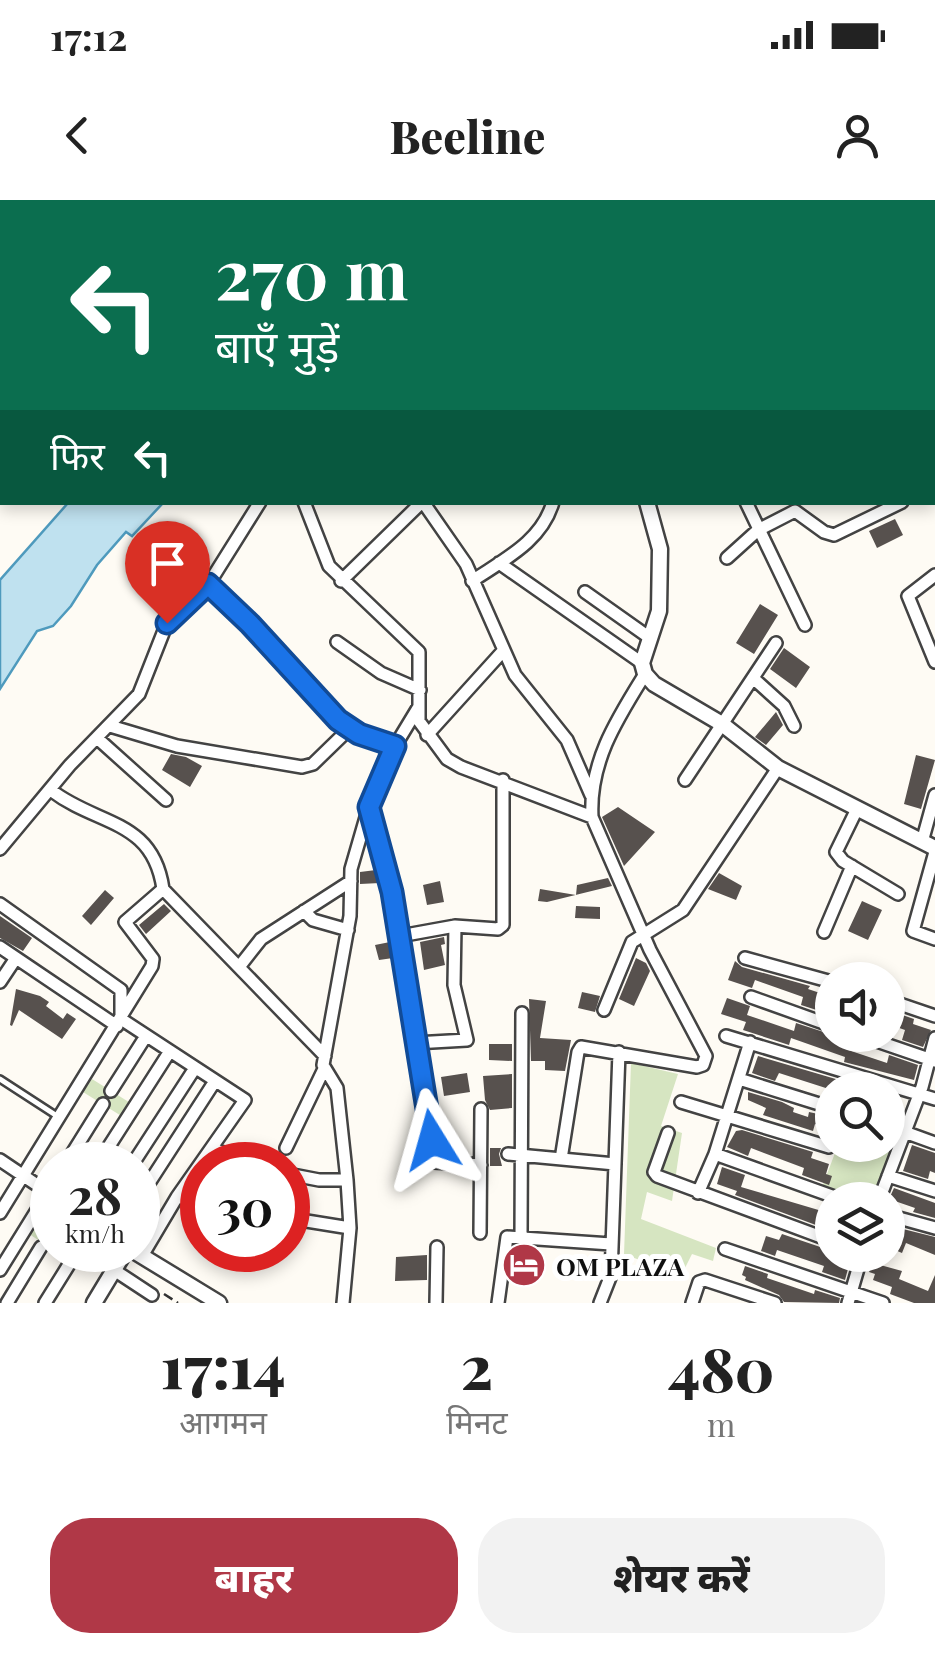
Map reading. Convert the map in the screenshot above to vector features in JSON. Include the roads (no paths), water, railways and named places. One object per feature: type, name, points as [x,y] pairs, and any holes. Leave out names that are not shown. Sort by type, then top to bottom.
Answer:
[{"type":"street","points":[[0,849],[143,686],[167,623],[208,584],[258,505]]},
{"type":"street","points":[[305,505],[324,558],[341,580],[419,652],[419,721],[427,736],[453,763],[592,817]]},
{"type":"street","points":[[341,580],[419,505]]},
{"type":"street","points":[[424,505],[457,550],[515,675],[568,740],[591,796]]},
{"type":"street","points":[[472,581],[538,535],[548,522],[552,505]]},
{"type":"street","points":[[561,1159],[578,1052],[586,1046],[697,1067],[703,1065],[706,1056],[644,936],[592,817],[591,796],[601,753],[644,669],[659,611],[660,549],[648,505]]},
{"type":"street","points":[[747,505],[806,624]]},
{"type":"street","points":[[727,558],[758,530],[795,511],[834,535],[896,505]]},
{"type":"street","points":[[498,563],[644,669],[654,684],[722,724],[778,768],[931,848]]},
{"type":"street","points":[[935,574],[908,596],[935,662]]},
{"type":"street","points":[[208,584],[348,729],[395,746]]},
{"type":"street","points":[[585,592],[650,638]]},
{"type":"street","points":[[337,642],[381,673],[420,690]]},
{"type":"street","points":[[685,780],[776,643]]},
{"type":"street","points":[[427,736],[503,651]]},
{"type":"street","points":[[753,678],[784,706],[794,726]]},
{"type":"street","points":[[289,1142],[325,1062],[348,930],[351,881],[369,807],[395,746],[418,708]]},
{"type":"street","points":[[110,726],[176,746],[302,767],[313,764],[348,729]]},
{"type":"street","points":[[97,738],[166,800]]},
{"type":"street","points":[[604,1010],[632,942],[684,910],[778,768]]},
{"type":"street","points":[[400,936],[455,926],[498,929],[503,925],[503,780]]},
{"type":"street","points":[[52,791],[71,805],[141,838],[159,865],[164,890],[325,1062],[337,1088],[347,1180],[350,1228],[343,1303]]},
{"type":"street","points":[[935,798],[931,848],[913,930],[914,934],[935,939]]},
{"type":"street","points":[[369,807],[400,936],[434,1162],[481,1166]]},
{"type":"street","points":[[857,809],[836,852],[898,894]]},
{"type":"street","points":[[824,932],[852,866]]},
{"type":"street","points":[[239,967],[261,939],[351,881]]},
{"type":"street","points":[[0,1213],[154,961],[124,922],[164,890]]},
{"type":"street","points":[[0,904],[120,990],[119,1022]]},
{"type":"street","points":[[304,911],[313,920],[348,930]]},
{"type":"street","points":[[414,1043],[467,1040],[454,985],[455,926]]},
{"type":"street","points":[[0,947],[245,1100],[216,1142]]},
{"type":"street","points":[[0,982],[16,958]]},
{"type":"street","points":[[746,958],[815,977]]},
{"type":"street","points":[[751,997],[815,1020]]},
{"type":"street","points":[[905,1006],[935,1016]]},
{"type":"street","points":[[522,1013],[522,1238]]},
{"type":"street","points":[[112,1092],[146,1036]]},
{"type":"street","points":[[726,1036],[935,1100]]},
{"type":"street","points":[[935,1038],[932,1060],[905,1132],[935,1143]]},
{"type":"street","points":[[698,1192],[728,1117],[750,1042]]},
{"type":"street","points":[[905,1051],[932,1060]]},
{"type":"street","points":[[112,1142],[170,1052]]},
{"type":"street","points":[[600,1303],[611,1275],[619,1052]]},
{"type":"street","points":[[147,1142],[194,1068]]},
{"type":"street","points":[[739,1079],[815,1103]]},
{"type":"street","points":[[160,1166],[215,1081]]},
{"type":"street","points":[[681,1102],[815,1144]]},
{"type":"street","points":[[80,1142],[103,1104]]},
{"type":"street","points":[[480,1233],[481,1109]]},
{"type":"street","points":[[668,1132],[655,1174],[815,1235]]},
{"type":"street","points":[[508,1154],[615,1164]]},
{"type":"street","points":[[715,1154],[815,1190]]},
{"type":"street","points":[[0,1160],[30,1179]]},
{"type":"street","points":[[886,1182],[893,1162]]},
{"type":"street","points":[[888,1176],[935,1191]]},
{"type":"street","points":[[310,1178],[347,1180]]},
{"type":"street","points":[[160,1219],[180,1194]]},
{"type":"street","points":[[905,1220],[935,1228]]},
{"type":"street","points":[[310,1222],[350,1228]]},
{"type":"street","points":[[0,1270],[30,1224]]},
{"type":"street","points":[[498,1303],[507,1238],[611,1244]]},
{"type":"street","points":[[436,1303],[437,1247]]},
{"type":"street","points":[[725,1249],[849,1298],[883,1303]]},
{"type":"street","points":[[7,1303],[30,1266]]},
{"type":"street","points":[[160,1268],[218,1303]]},
{"type":"street","points":[[46,1303],[65,1272]]},
{"type":"street","points":[[94,1303],[113,1272]]},
{"type":"street","points":[[117,1272],[152,1294]]},
{"type":"street","points":[[849,1298],[857,1272]]},
{"type":"street","points":[[692,1303],[698,1282],[705,1280],[775,1303]]},
{"type":"lane","points":[[0,1079],[60,1118]]},
{"type":"water","points":[[66,505],[161,505],[132,536],[126,532],[53,626],[37,631],[0,689],[0,580]]},
{"type":"place","name":"OM PLAZA","points":[[524,1265]]}]
